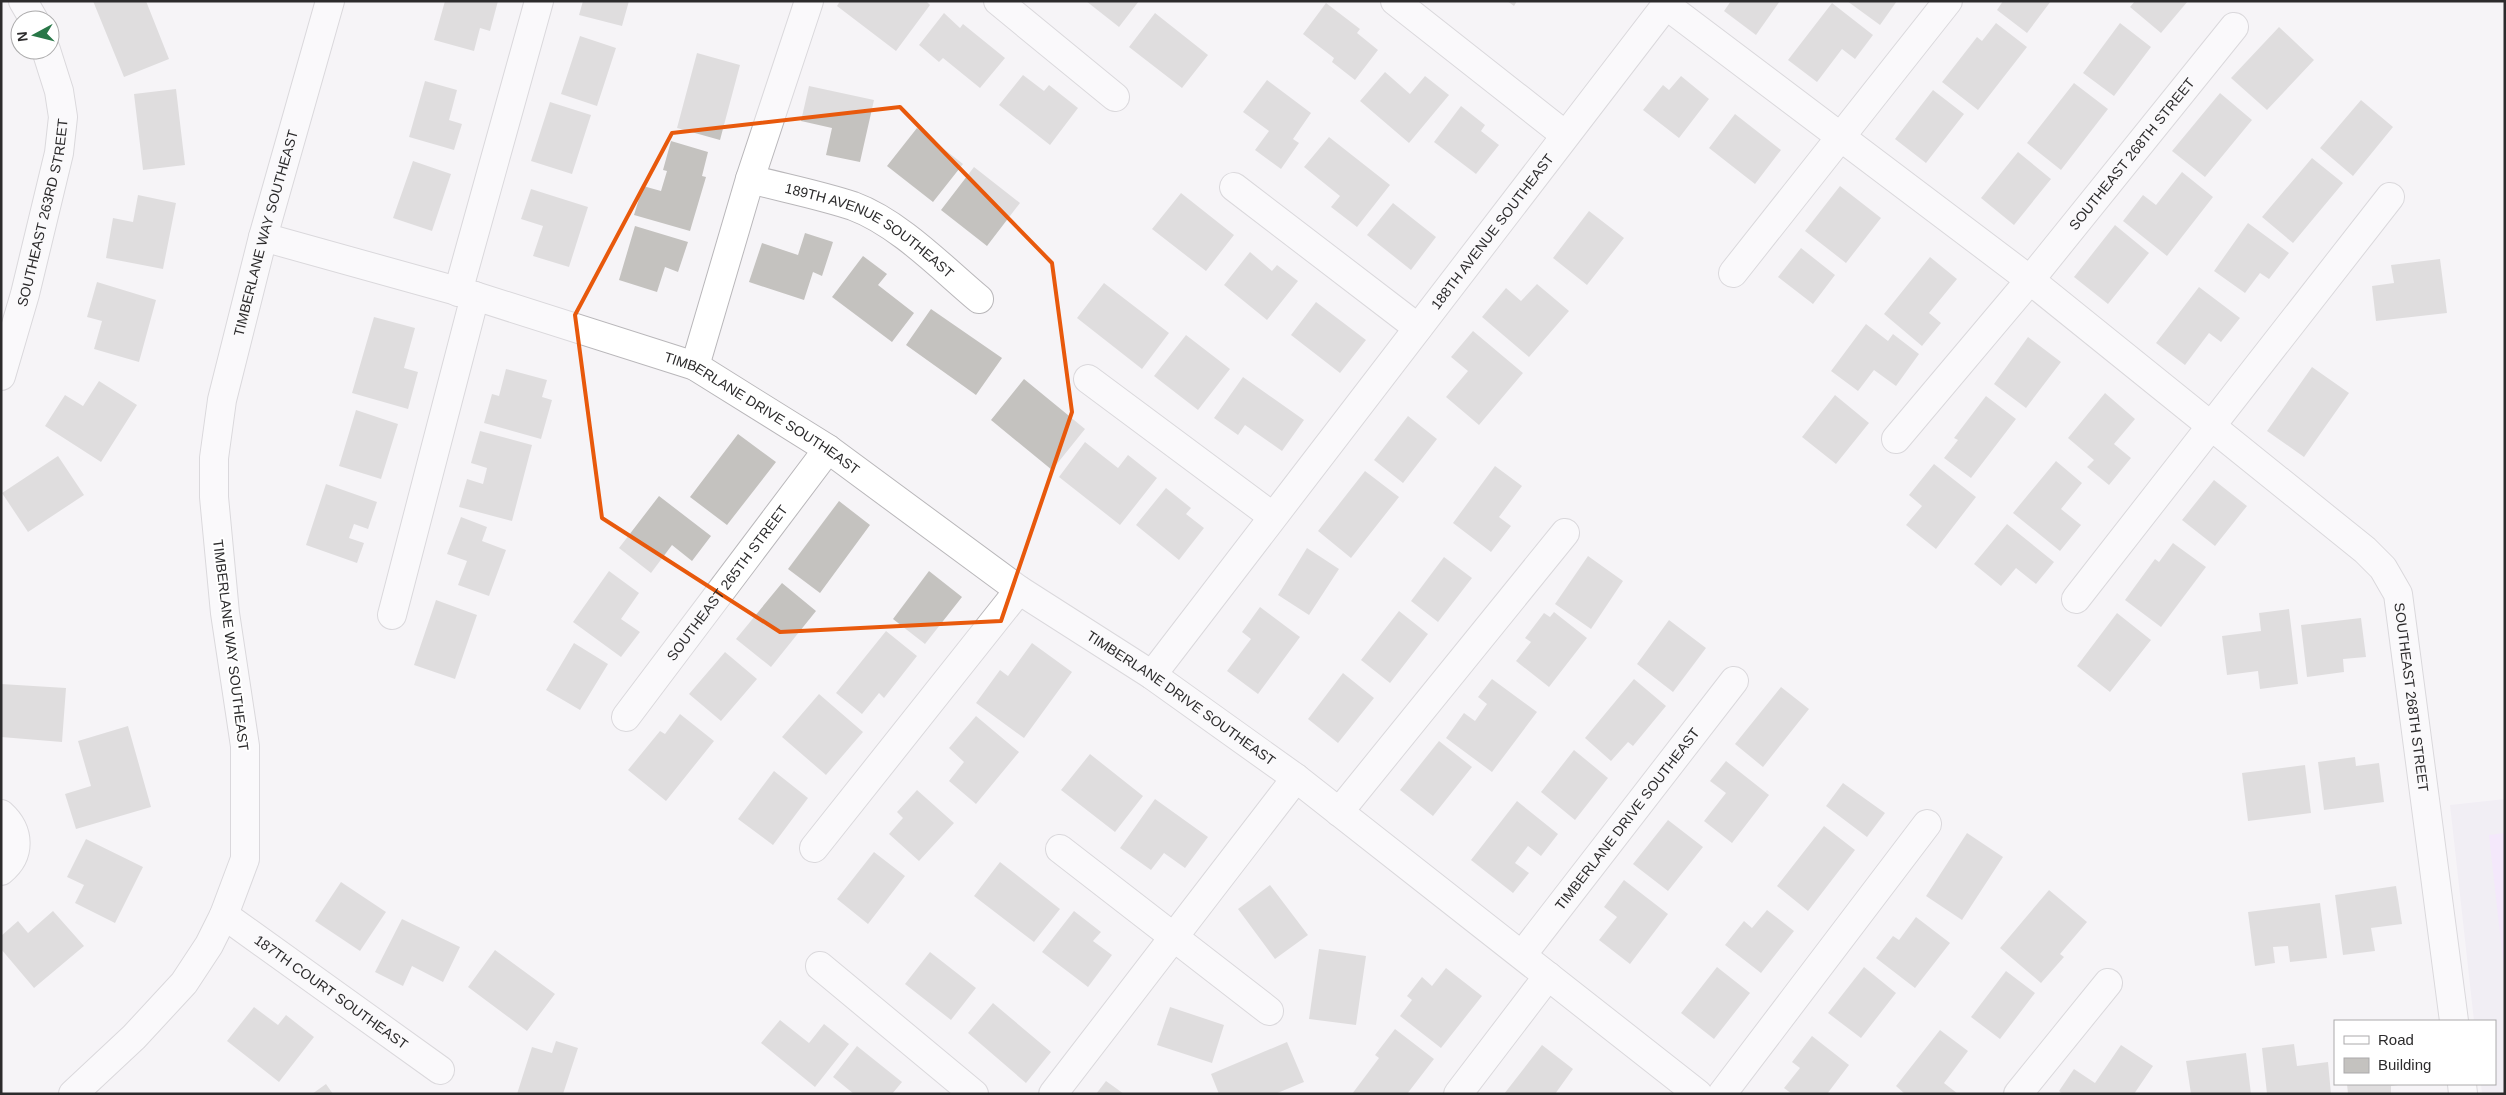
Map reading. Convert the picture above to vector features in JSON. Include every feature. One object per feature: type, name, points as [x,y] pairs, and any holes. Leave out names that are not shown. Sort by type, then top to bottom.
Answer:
[{"type":"street","name":"TIMBERLANE WAY SOUTHEAST","points":[[73,1094],[134,1037],[184,983],[209,945],[224,915],[245,859],[246,756],[224,613],[214,497],[214,458],[222,400],[263,237],[330,1]]},
{"type":"street","points":[[392,614],[466,294],[539,1]]},
{"type":"street","points":[[696,366],[750,179],[809,1]]},
{"type":"street","points":[[998,1],[1115,97]]},
{"type":"street","points":[[1395,1],[1565,135]]},
{"type":"street","points":[[1733,273],[1948,1]]},
{"type":"street","name":"188TH AVENUE SOUTHEAST","points":[[1152,675],[1667,3]]},
{"type":"street","name":"SOUTHEAST 268TH STREET","points":[[1667,3],[1840,138],[2030,280],[2365,550],[2382,568],[2398,594],[2454,1020]]},
{"type":"street","name":"SOUTHEAST 268TH STREET","points":[[1896,439],[2030,280],[2234,27]]},
{"type":"street","name":"SOUTHEAST 263RD STREET","points":[[1,376],[25,294],[59,153],[63,117],[59,91],[49,60]]},
{"type":"street","name":"189TH AVENUE SOUTHEAST","points":[[750,179],[854,206],[872,215],[894,228],[979,299]]},
{"type":"street","points":[[1234,187],[1418,328]]},
{"type":"street","points":[[2076,598],[2390,197]]},
{"type":"street","name":"TIMBERLANE DRIVE SOUTHEAST","points":[[263,237],[466,294],[696,366],[828,449],[1020,590],[1152,675],[1296,778],[1698,1094]]},
{"type":"street","points":[[1088,379],[1272,516]]},
{"type":"street","name":"SOUTHEAST 265TH STREET","points":[[626,717],[828,449]]},
{"type":"street","points":[[1339,812],[1565,533]]},
{"type":"street","points":[[814,848],[1020,590]]},
{"type":"street","name":"TIMBERLANE DRIVE SOUTHEAST","points":[[1522,955],[1734,681]]},
{"type":"street","points":[[1053,1094],[1296,778]]},
{"type":"street","points":[[1,814],[9,821],[14,830],[16,842],[15,853],[10,863],[1,871]]},
{"type":"street","points":[[1722,1094],[1927,824]]},
{"type":"street","points":[[1060,849],[1270,1011]]},
{"type":"street","name":"187TH COURT SOUTHEAST","points":[[224,915],[440,1070]]},
{"type":"street","points":[[820,966],[974,1094]]},
{"type":"street","points":[[1458,1094],[1548,976]]},
{"type":"street","points":[[2018,1094],[2108,982]]},
{"type":"highlighted area","points":[[900,107],[1052,263],[1072,412],[1001,621],[780,632],[602,518],[575,315],[672,133]]},
{"type":"shaded area","points":[[2505,799],[2505,1094],[2482,1094],[2481,1085],[2496,1085],[2496,1020],[2474,1020],[2450,805]]},
{"type":"shaded area","points":[[2505,833],[2505,978],[2489,835]]},
{"type":"building","points":[[93,1],[146,1],[169,59],[124,77]]},
{"type":"building","points":[[445,1],[498,1],[490,31],[480,28],[474,51],[434,40]]},
{"type":"building","points":[[583,1],[629,1],[622,26],[579,15]]},
{"type":"building","points":[[840,1],[926,1],[930,5],[896,51],[837,6]]},
{"type":"building","points":[[1086,1],[1139,1],[1119,27]]},
{"type":"building","points":[[1507,1],[1517,1],[1514,6]]},
{"type":"building","points":[[1731,1],[1780,1],[1756,35],[1724,11]]},
{"type":"building","points":[[1847,1],[1897,1],[1880,25]]},
{"type":"building","points":[[2003,1],[2051,1],[2027,33],[1997,10]]},
{"type":"building","points":[[2135,1],[2188,1],[2161,33],[2130,7]]},
{"type":"building","points":[[1326,3],[1360,29],[1357,33],[1378,50],[1355,80],[1332,62],[1334,58],[1303,34]]},
{"type":"building","points":[[1832,3],[1873,35],[1855,59],[1842,49],[1817,82],[1788,60]]},
{"type":"building","points":[[944,13],[960,28],[963,24],[1005,58],[980,88],[943,58],[939,62],[919,45]]},
{"type":"building","points":[[1155,13],[1208,55],[1182,88],[1129,47]]},
{"type":"building","points":[[1996,23],[2027,47],[1978,110],[1942,82],[1977,37],[1982,41]]},
{"type":"building","points":[[2120,23],[2151,47],[2114,96],[2083,73]]},
{"type":"building","points":[[2279,27],[2314,60],[2267,110],[2231,78]]},
{"type":"building","points":[[580,36],[616,48],[597,106],[561,94]]},
{"type":"building","points":[[697,53],[740,65],[720,140],[677,128]]},
{"type":"building","points":[[1385,72],[1410,94],[1425,76],[1449,95],[1409,143],[1360,101]]},
{"type":"building","points":[[1023,75],[1044,91],[1049,85],[1078,108],[1050,145],[999,105]]},
{"type":"building","points":[[1681,76],[1709,99],[1679,138],[1643,110],[1663,85],[1669,90]]},
{"type":"building","points":[[1267,80],[1311,113],[1293,139],[1299,143],[1281,169],[1255,150],[1269,131],[1243,112]]},
{"type":"building","points":[[425,81],[457,90],[449,120],[462,124],[454,150],[409,137]]},
{"type":"building","points":[[2074,83],[2108,109],[2061,170],[2027,143]]},
{"type":"building","points":[[809,86],[874,100],[860,162],[826,155],[832,128],[801,121]]},
{"type":"building","points":[[176,89],[185,165],[143,170],[134,94]]},
{"type":"building","points":[[1933,90],[1964,114],[1926,163],[1895,139]]},
{"type":"building","points":[[2220,93],[2252,120],[2205,177],[2172,151]]},
{"type":"building","points":[[2361,100],[2393,127],[2353,176],[2320,148]]},
{"type":"building","points":[[550,102],[591,115],[572,174],[531,161]]},
{"type":"building","points":[[1461,106],[1485,125],[1481,131],[1499,145],[1476,174],[1434,142]]},
{"type":"building","points":[[1735,114],[1781,150],[1755,184],[1709,148]]},
{"type":"building","points":[[917,128],[963,164],[933,202],[887,166]]},
{"type":"building","points":[[1329,137],[1390,185],[1357,227],[1331,207],[1340,196],[1304,167]]},
{"type":"building","points":[[671,141],[708,152],[702,176],[706,177],[690,231],[634,215],[643,186],[661,191],[667,171],[663,170]]},
{"type":"building","points":[[2018,152],[2051,179],[2014,225],[1981,198]]},
{"type":"building","points":[[2312,158],[2343,183],[2293,243],[2262,217]]},
{"type":"building","points":[[413,161],[451,174],[432,231],[393,218]]},
{"type":"building","points":[[974,167],[1020,203],[987,246],[941,210]]},
{"type":"building","points":[[2182,172],[2213,197],[2167,256],[2123,221],[2143,195],[2156,205]]},
{"type":"building","points":[[1840,186],[1881,218],[1846,263],[1805,231]]},
{"type":"building","points":[[531,189],[588,207],[569,267],[533,256],[543,226],[521,219]]},
{"type":"building","points":[[1181,193],[1234,235],[1206,271],[1152,229]]},
{"type":"building","points":[[138,195],[176,203],[163,269],[106,258],[113,218],[133,222]]},
{"type":"building","points":[[1393,203],[1436,237],[1411,270],[1367,235]]},
{"type":"building","points":[[1589,211],[1624,238],[1587,285],[1553,258]]},
{"type":"building","points":[[2248,223],[2289,253],[2269,279],[2260,273],[2245,293],[2214,271]]},
{"type":"building","points":[[2115,225],[2149,253],[2108,304],[2074,277]]},
{"type":"building","points":[[635,226],[688,242],[678,272],[665,267],[657,292],[619,280]]},
{"type":"building","points":[[805,233],[833,242],[822,276],[813,272],[804,300],[749,282],[762,243],[798,255]]},
{"type":"building","points":[[1801,248],[1835,275],[1813,304],[1778,277]]},
{"type":"building","points":[[1250,252],[1272,271],[1277,265],[1298,281],[1267,320],[1224,285]]},
{"type":"building","points":[[863,256],[887,274],[878,285],[914,313],[892,342],[832,297]]},
{"type":"building","points":[[1930,257],[1957,279],[1929,313],[1941,323],[1922,346],[1884,314]]},
{"type":"building","points":[[2440,259],[2447,313],[2376,321],[2372,286],[2394,283],[2391,265]]},
{"type":"building","points":[[97,282],[156,300],[139,362],[94,349],[102,321],[87,317]]},
{"type":"building","points":[[1104,283],[1169,333],[1142,369],[1077,318]]},
{"type":"building","points":[[1537,284],[1569,311],[1529,357],[1482,317],[1506,288],[1521,301]]},
{"type":"building","points":[[2199,287],[2240,318],[2221,342],[2209,333],[2185,365],[2156,343]]},
{"type":"building","points":[[1316,302],[1366,340],[1340,373],[1291,335]]},
{"type":"building","points":[[931,309],[1002,358],[976,395],[906,345]]},
{"type":"building","points":[[374,317],[415,328],[404,368],[418,372],[408,409],[352,393]]},
{"type":"building","points":[[1866,324],[1888,341],[1893,334],[1919,354],[1896,386],[1874,370],[1858,391],[1831,371]]},
{"type":"building","points":[[1473,331],[1523,373],[1479,425],[1446,397],[1468,371],[1451,357]]},
{"type":"building","points":[[1186,335],[1230,369],[1198,410],[1154,376]]},
{"type":"building","points":[[2028,337],[2061,362],[2026,408],[1994,384]]},
{"type":"building","points":[[2312,367],[2349,393],[2304,457],[2267,431]]},
{"type":"building","points":[[506,369],[547,380],[542,397],[552,400],[541,439],[484,423],[492,394],[499,396]]},
{"type":"building","points":[[1243,377],[1304,420],[1282,451],[1245,425],[1238,435],[1214,418]]},
{"type":"building","points":[[1024,379],[1085,429],[1052,470],[991,420]]},
{"type":"building","points":[[99,381],[137,405],[101,462],[45,426],[65,395],[83,406]]},
{"type":"building","points":[[2105,393],[2135,419],[2114,444],[2131,458],[2109,485],[2087,467],[2094,460],[2068,438]]},
{"type":"building","points":[[1835,395],[1869,423],[1836,464],[1802,437]]},
{"type":"building","points":[[1986,396],[2016,419],[1971,478],[1944,458],[1958,440],[1954,438]]},
{"type":"building","points":[[356,410],[398,424],[381,479],[339,466]]},
{"type":"building","points":[[1408,416],[1437,439],[1403,483],[1374,460]]},
{"type":"building","points":[[480,431],[532,445],[512,521],[459,507],[467,479],[483,484],[487,468],[471,463]]},
{"type":"building","points":[[738,434],[776,462],[727,525],[690,497]]},
{"type":"building","points":[[1085,442],[1118,468],[1128,455],[1157,478],[1120,525],[1059,477]]},
{"type":"building","points":[[58,456],[84,495],[28,532],[2,493]]},
{"type":"building","points":[[2056,461],[2082,483],[2061,509],[2081,525],[2060,551],[2013,513]]},
{"type":"building","points":[[1934,464],[1976,497],[1936,549],[1906,525],[1922,506],[1909,495]]},
{"type":"building","points":[[1495,466],[1522,486],[1499,517],[1511,526],[1491,552],[1453,523]]},
{"type":"building","points":[[1365,471],[1399,497],[1351,558],[1318,531]]},
{"type":"building","points":[[2214,480],[2247,506],[2215,546],[2182,520]]},
{"type":"building","points":[[326,484],[377,502],[368,529],[354,524],[349,538],[364,543],[357,563],[306,545]]},
{"type":"building","points":[[1166,488],[1191,508],[1186,514],[1204,528],[1179,560],[1136,525]]},
{"type":"building","points":[[659,496],[711,536],[692,561],[672,545],[651,573],[619,548]]},
{"type":"building","points":[[839,501],[870,525],[820,593],[788,569]]},
{"type":"building","points":[[461,517],[487,527],[482,541],[506,550],[489,596],[458,585],[467,561],[447,554]]},
{"type":"building","points":[[2007,524],[2054,562],[2036,584],[2016,568],[2001,586],[1974,564]]},
{"type":"building","points":[[2173,543],[2206,567],[2161,627],[2125,600],[2155,559],[2159,562]]},
{"type":"building","points":[[1307,548],[1339,569],[1309,615],[1278,595]]},
{"type":"building","points":[[1588,556],[1623,581],[1591,629],[1555,604]]},
{"type":"building","points":[[1444,557],[1472,578],[1438,622],[1411,601]]},
{"type":"building","points":[[609,571],[639,593],[621,619],[640,632],[621,657],[573,622]]},
{"type":"building","points":[[929,571],[962,597],[925,644],[893,619]]},
{"type":"building","points":[[782,583],[816,611],[771,667],[736,639]]},
{"type":"building","points":[[436,600],[477,615],[455,679],[414,665]]},
{"type":"building","points":[[1260,607],[1300,637],[1258,694],[1227,671],[1251,639],[1242,632]]},
{"type":"building","points":[[2289,609],[2298,684],[2260,689],[2258,671],[2227,675],[2222,636],[2261,631],[2259,613]]},
{"type":"building","points":[[1399,611],[1428,634],[1390,683],[1361,660]]},
{"type":"building","points":[[1554,612],[1587,638],[1549,687],[1516,661],[1531,642],[1525,638],[1544,613],[1550,617]]},
{"type":"building","points":[[2117,613],[2151,640],[2110,692],[2077,666]]},
{"type":"building","points":[[2361,618],[2366,657],[2343,659],[2344,672],[2307,677],[2301,625]]},
{"type":"building","points":[[1669,620],[1706,648],[1673,692],[1637,664]]},
{"type":"building","points":[[886,631],[917,656],[884,698],[879,693],[862,714],[836,693]]},
{"type":"building","points":[[574,643],[608,664],[580,710],[546,690]]},
{"type":"building","points":[[1032,643],[1072,672],[1024,738],[976,703],[1000,670],[1008,676]]},
{"type":"building","points":[[725,652],[757,679],[721,721],[689,694]]},
{"type":"building","points":[[1343,673],[1374,698],[1338,743],[1308,719]]},
{"type":"building","points":[[1492,679],[1537,712],[1492,772],[1446,738],[1464,713],[1475,721],[1487,704],[1478,697]]},
{"type":"building","points":[[1634,679],[1666,706],[1633,746],[1628,742],[1611,761],[1585,738]]},
{"type":"building","points":[[1,684],[66,688],[62,742],[1,737]]},
{"type":"building","points":[[1781,687],[1809,709],[1763,767],[1735,744]]},
{"type":"building","points":[[819,694],[863,732],[826,775],[782,737]]},
{"type":"building","points":[[680,714],[714,741],[666,801],[628,770],[660,731],[665,734]]},
{"type":"building","points":[[976,716],[1019,752],[976,804],[949,781],[964,762],[949,748]]},
{"type":"building","points":[[128,726],[151,807],[76,829],[65,794],[91,786],[78,741]]},
{"type":"building","points":[[1439,741],[1472,767],[1433,816],[1400,790]]},
{"type":"building","points":[[1574,750],[1608,778],[1575,820],[1541,792]]},
{"type":"building","points":[[1090,754],[1143,796],[1115,832],[1061,790]]},
{"type":"building","points":[[2355,757],[2356,766],[2379,763],[2384,802],[2324,810],[2318,762]]},
{"type":"building","points":[[1726,761],[1769,795],[1732,843],[1704,821],[1726,793],[1710,781]]},
{"type":"building","points":[[2305,765],[2311,813],[2248,821],[2242,773]]},
{"type":"building","points":[[774,771],[808,798],[773,845],[738,819]]},
{"type":"building","points":[[1843,783],[1885,813],[1867,837],[1826,806]]},
{"type":"building","points":[[917,790],[954,823],[919,861],[889,834],[903,818],[897,812]]},
{"type":"building","points":[[1155,799],[1208,837],[1185,868],[1164,853],[1151,870],[1120,848]]},
{"type":"building","points":[[1517,801],[1558,834],[1541,856],[1528,846],[1515,863],[1529,873],[1513,893],[1471,860]]},
{"type":"building","points":[[1668,820],[1703,847],[1668,891],[1633,864]]},
{"type":"building","points":[[1824,826],[1855,850],[1808,911],[1777,886]]},
{"type":"building","points":[[1967,833],[2003,857],[1962,920],[1926,896]]},
{"type":"building","points":[[86,839],[143,867],[115,923],[75,903],[84,885],[67,877]]},
{"type":"building","points":[[874,852],[905,876],[868,924],[837,899]]},
{"type":"building","points":[[1000,862],[1060,909],[1034,942],[974,896]]},
{"type":"building","points":[[1624,880],[1668,914],[1630,964],[1599,940],[1617,917],[1604,907]]},
{"type":"building","points":[[341,882],[386,912],[360,951],[315,921]]},
{"type":"building","points":[[1270,885],[1308,935],[1275,959],[1238,909]]},
{"type":"building","points":[[2396,886],[2402,924],[2371,928],[2375,951],[2343,955],[2335,895]]},
{"type":"building","points":[[2049,890],[2087,922],[2060,954],[2064,957],[2041,983],[2000,948]]},
{"type":"building","points":[[2320,903],[2327,958],[2290,962],[2288,946],[2273,947],[2275,963],[2255,966],[2248,912]]},
{"type":"building","points":[[1767,910],[1794,931],[1761,973],[1725,945],[1744,921],[1752,928]]},
{"type":"building","points":[[53,911],[84,946],[34,988],[1,949],[1,936],[18,921],[28,933]]},
{"type":"building","points":[[1074,911],[1101,932],[1093,941],[1112,955],[1088,987],[1042,952]]},
{"type":"building","points":[[1916,917],[1950,943],[1915,988],[1876,958],[1893,936],[1899,940]]},
{"type":"building","points":[[402,919],[460,947],[443,982],[412,966],[403,986],[375,972]]},
{"type":"building","points":[[1319,949],[1366,956],[1356,1025],[1309,1019]]},
{"type":"building","points":[[495,950],[555,994],[527,1031],[468,987]]},
{"type":"building","points":[[930,952],[976,988],[951,1020],[905,984]]},
{"type":"building","points":[[1717,967],[1750,993],[1714,1039],[1681,1013]]},
{"type":"building","points":[[1864,967],[1896,993],[1861,1038],[1828,1013]]},
{"type":"building","points":[[1446,968],[1482,996],[1441,1048],[1400,1016],[1412,1000],[1407,996],[1422,977],[1432,986]]},
{"type":"building","points":[[2006,971],[2035,993],[2000,1039],[1971,1017]]},
{"type":"building","points":[[993,1003],[1051,1052],[1026,1083],[968,1033]]},
{"type":"building","points":[[254,1007],[278,1025],[286,1015],[314,1037],[279,1082],[227,1041]]},
{"type":"building","points":[[1170,1007],[1224,1025],[1212,1063],[1157,1045]]},
{"type":"building","points":[[780,1020],[809,1043],[824,1024],[849,1044],[815,1087],[761,1043]]},
{"type":"building","points":[[1395,1029],[1434,1059],[1407,1094],[1352,1094],[1379,1058],[1375,1055]]},
{"type":"building","points":[[1940,1030],[1968,1051],[1944,1083],[1958,1094],[1905,1094],[1896,1086]]},
{"type":"building","points":[[1812,1036],[1849,1065],[1827,1094],[1792,1094],[1784,1088],[1800,1068],[1792,1062]]},
{"type":"building","points":[[556,1041],[578,1048],[563,1094],[517,1094],[532,1047],[552,1053]]},
{"type":"building","points":[[1287,1042],[1304,1082],[1275,1094],[1219,1094],[1211,1074]]},
{"type":"building","points":[[2294,1044],[2297,1066],[2328,1062],[2331,1094],[2267,1094],[2262,1048]]},
{"type":"building","points":[[1542,1045],[1573,1069],[1555,1094],[1504,1094]]},
{"type":"building","points":[[2121,1045],[2153,1066],[2134,1094],[2063,1094],[2059,1091],[2074,1069],[2095,1083]]},
{"type":"building","points":[[857,1046],[902,1082],[892,1094],[854,1094],[833,1077]]},
{"type":"building","points":[[2246,1053],[2251,1094],[2191,1094],[2186,1061]]},
{"type":"building","points":[[1106,1081],[1124,1094],[1096,1094]]},
{"type":"building","points":[[326,1084],[333,1094],[312,1094]]},
{"type":"building","points":[[2347,1085],[2398,1085],[2391,1086],[2391,1094],[2348,1094]]}]
